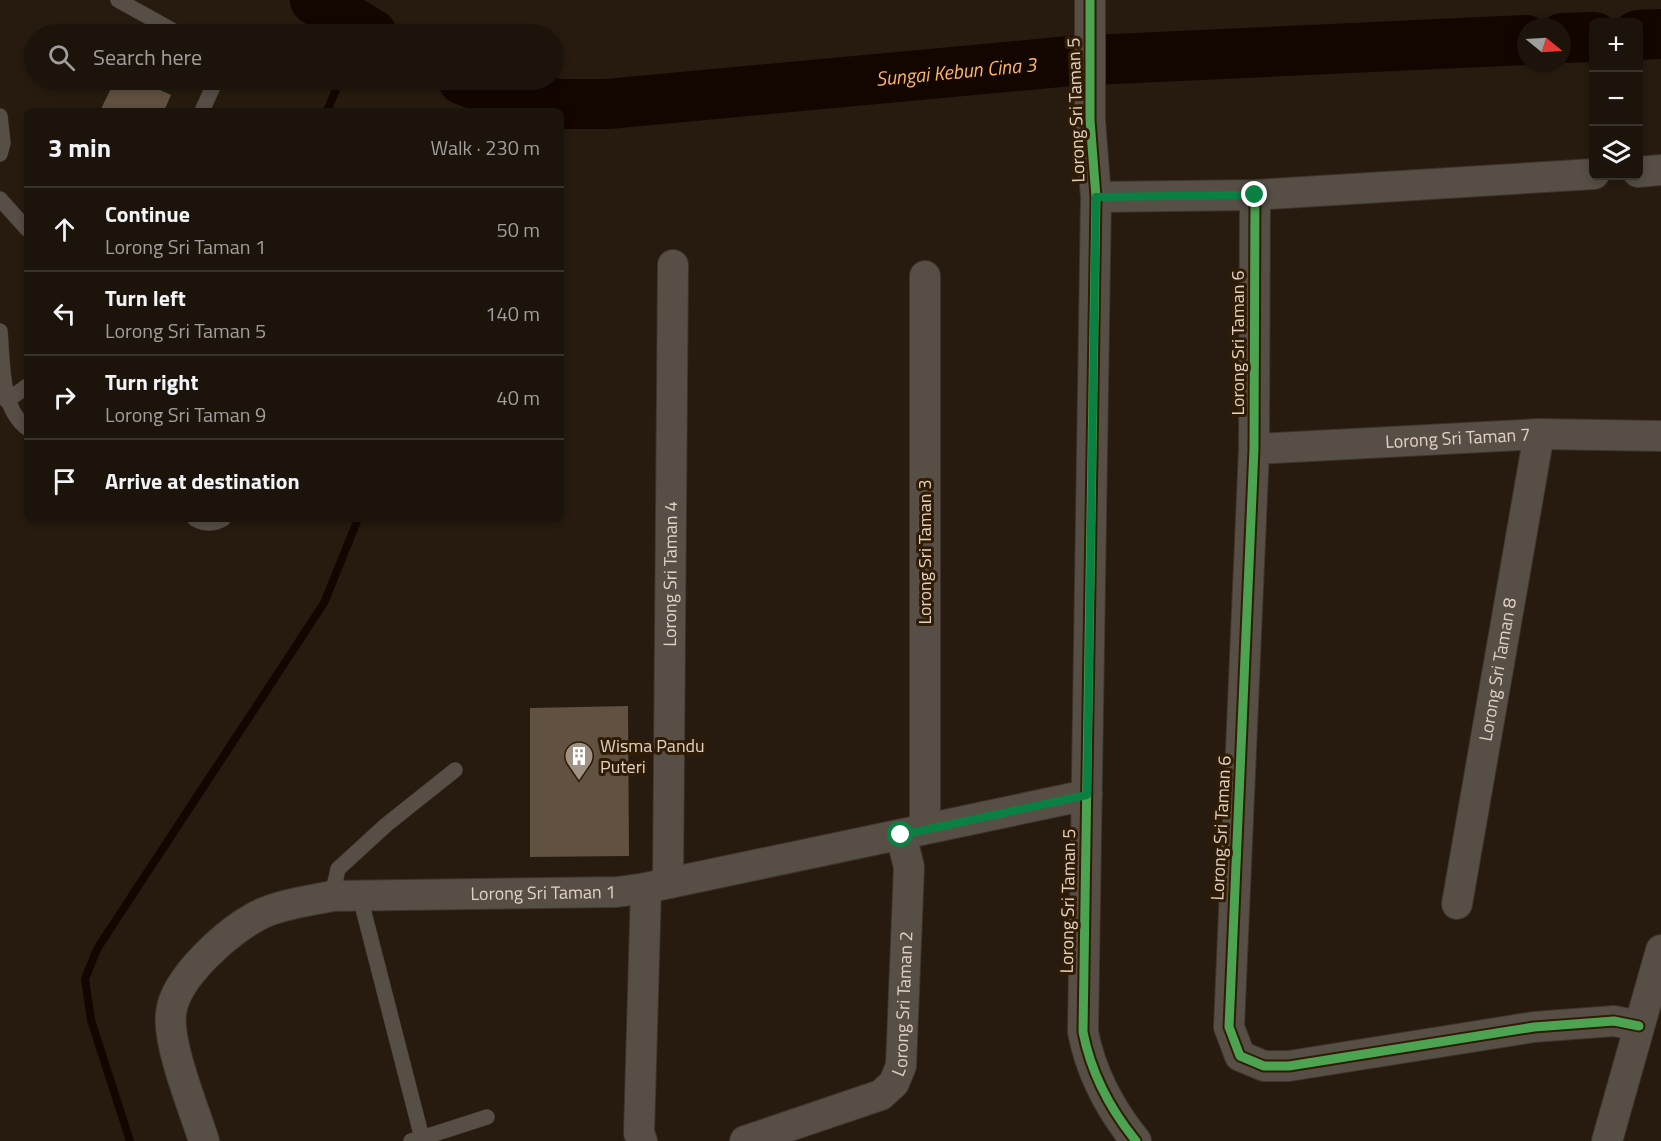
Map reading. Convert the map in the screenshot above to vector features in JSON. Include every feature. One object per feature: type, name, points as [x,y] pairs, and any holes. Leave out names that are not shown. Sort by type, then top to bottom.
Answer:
[{"type":"street","name":"Lorong Sri Taman 5","points":[[1090,6],[1090,120],[1096,197],[1083,1032],[1087,1056],[1096,1081],[1136,1141]]},
{"type":"street","points":[[1643,172],[1661,170]]},
{"type":"street","points":[[1096,197],[1255,195],[1589,174]]},
{"type":"street","name":"Lorong Sri Taman 6","points":[[1255,195],[1254,449],[1228,1027],[1240,1056],[1264,1066],[1289,1066],[1534,1027],[1614,1021],[1639,1026]]},
{"type":"street","name":"Lorong Sri Taman 4","points":[[657,885],[673,265]]},
{"type":"street","name":"Lorong Sri Taman 3","points":[[913,832],[926,276]]},
{"type":"street","name":"Lorong Sri Taman 7","points":[[1254,449],[1539,434],[1661,436]]},
{"type":"street","name":"Lorong Sri Taman 8","points":[[1456,904],[1539,434]]},
{"type":"street","name":"Lorong Sri Taman 1","points":[[204,1141],[172,1040],[171,1012],[182,983],[232,933],[261,914],[292,904],[346,896],[617,892],[1087,795]]},
{"type":"street","name":"Lorong Sri Taman 2","points":[[745,1141],[881,1095],[894,1083],[901,1066],[909,867],[913,832]]},
{"type":"street","points":[[642,1141],[639,1133],[657,885]]},
{"type":"street","points":[[1607,1141],[1661,950]]},
{"type":"lane","points":[[118,0],[161,24]]},
{"type":"lane","points":[[203,108],[211,90]]},
{"type":"lane","points":[[0,116],[3,143],[0,154]]},
{"type":"lane","points":[[0,199],[24,226]]},
{"type":"lane","points":[[0,331],[7,401],[13,414],[24,425]]},
{"type":"lane","points":[[7,401],[24,388]]},
{"type":"lane","points":[[455,770],[386,825],[338,869],[416,1139],[487,1117]]},
{"type":"building","points":[[110,90],[160,90],[171,95],[165,108],[101,108]]},
{"type":"building","name":"Wisma Pandu Puteri","points":[[628,706],[629,856],[530,857],[530,708]]},
{"type":"waterway","name":"Sungai Kebun Cina 3","points":[[315,0],[355,24]]},
{"type":"waterway","name":"Sungai Kebun Cina 3","points":[[1643,35],[1661,34]]},
{"type":"waterway","name":"Sungai Kebun Cina 3","points":[[1571,38],[1589,37]]},
{"type":"waterway","name":"Sungai Kebun Cina 3","points":[[490,90],[507,96],[560,104],[608,104],[1070,61],[1517,40]]},
{"type":"waterway","points":[[328,108],[336,90]]},
{"type":"waterway","points":[[130,1141],[91,1020],[85,979],[97,949],[324,603],[357,522]]},
{"type":"cycle path","points":[[1090,0],[1090,120],[1096,197],[1083,1032],[1096,1076],[1118,1116],[1136,1141]]},
{"type":"cycle path","points":[[1255,195],[1254,449],[1229,1027],[1240,1056],[1264,1066],[1289,1066],[1534,1027],[1614,1021],[1639,1026]]},
{"type":"place","name":"Wisma Pandu Puteri","points":[[579,782]]},
{"type":"route","points":[[901,835],[1087,795],[1096,197],[1255,195]]}]
